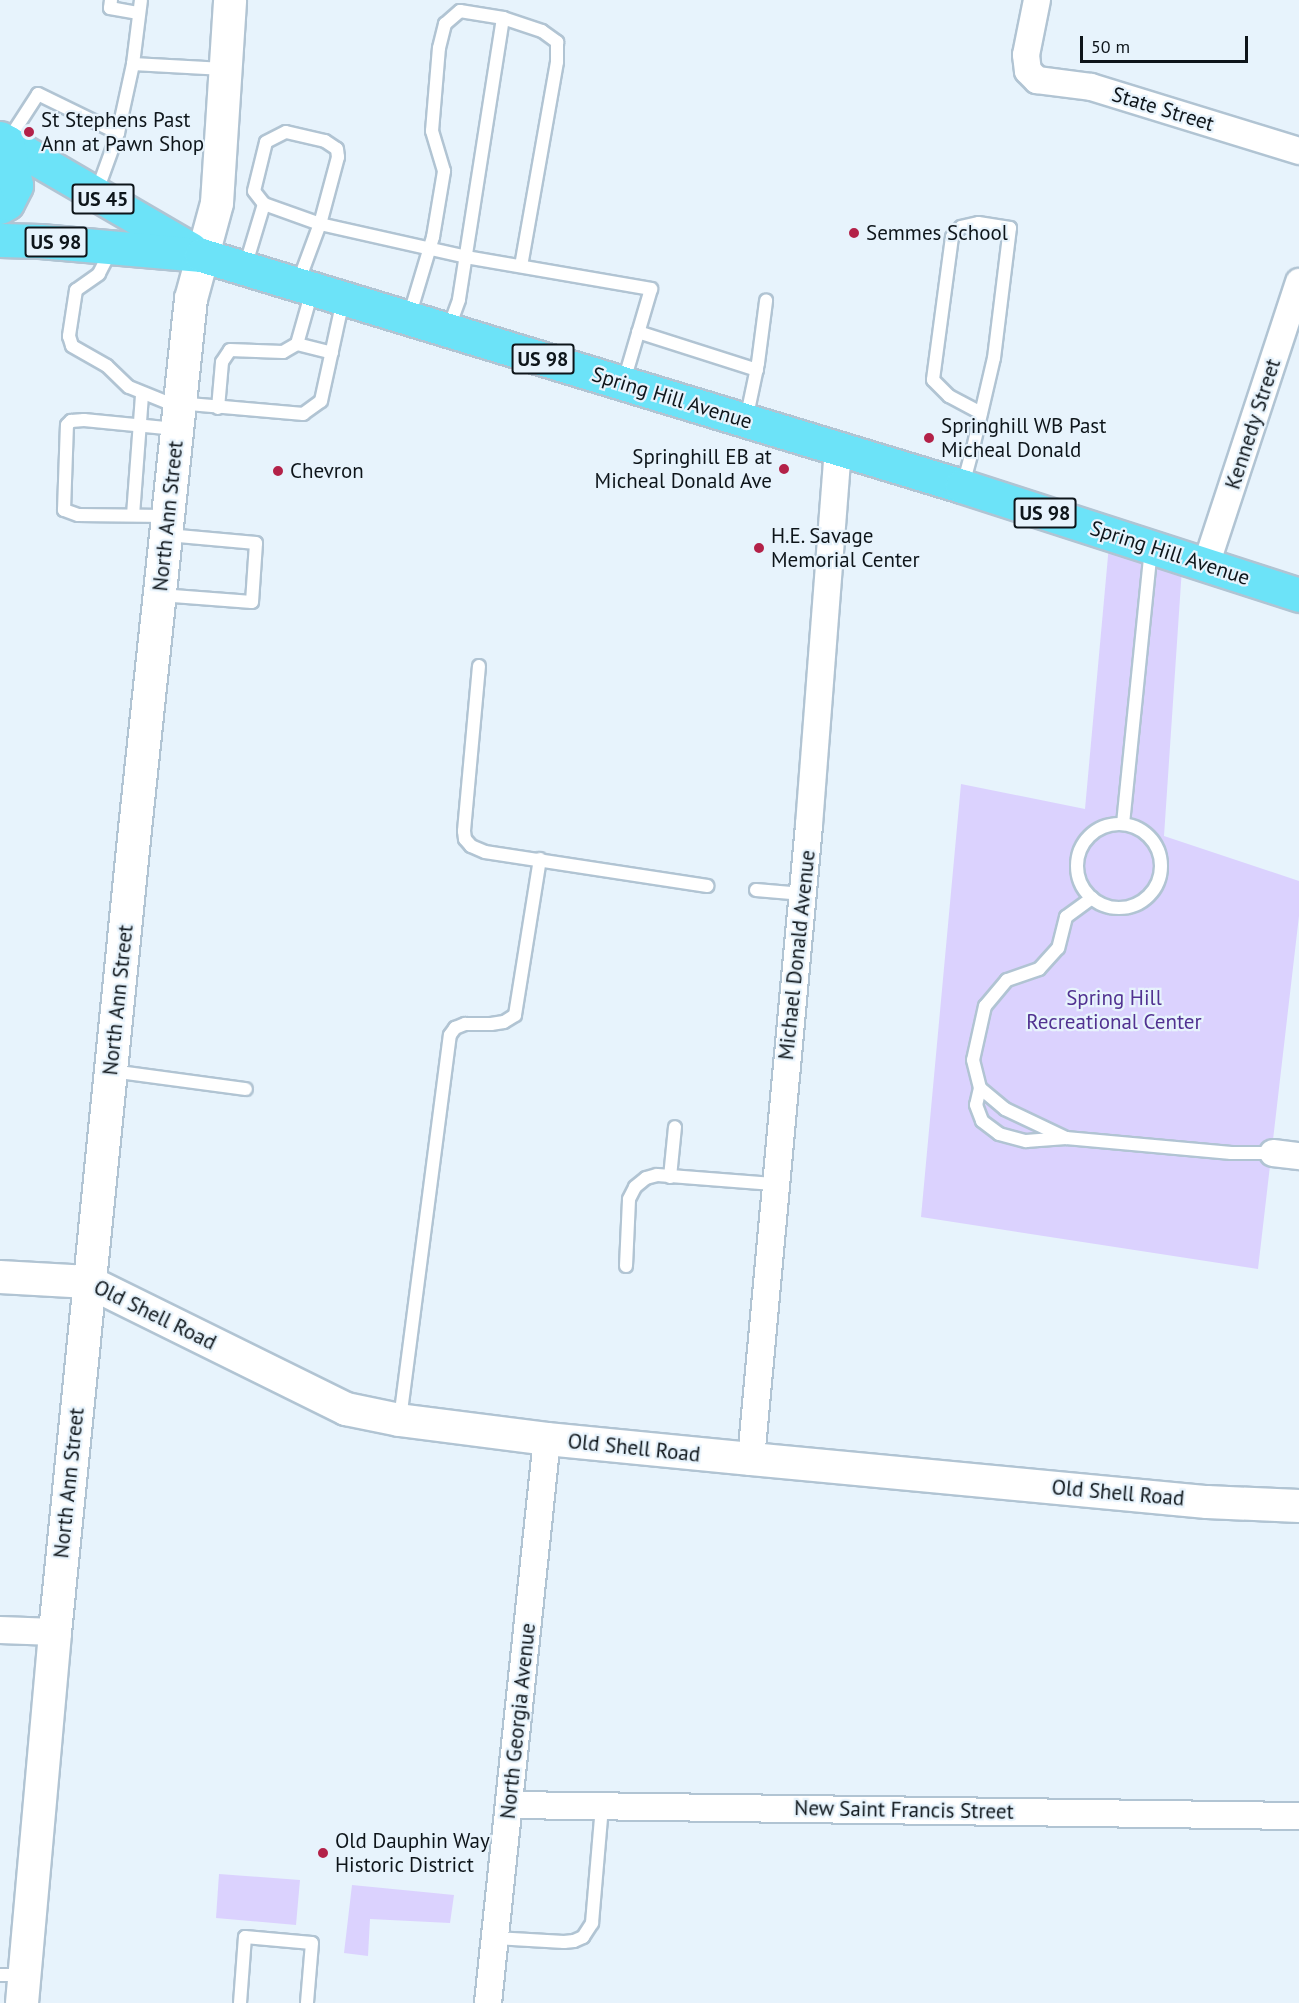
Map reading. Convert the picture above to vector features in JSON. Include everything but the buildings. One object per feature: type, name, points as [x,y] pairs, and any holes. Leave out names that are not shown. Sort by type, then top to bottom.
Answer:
[{"type":"main road","name":"US 45","points":[[3,140],[201,255]]},
{"type":"main road","points":[[0,207],[7,203],[16,185],[3,140]]},
{"type":"main road","name":"Spring Hill Avenue","points":[[0,240],[40,241],[201,255],[962,486],[1299,595]]},
{"type":"street","name":"North Ann Street","points":[[15,1984],[55,1632],[110,1071],[191,299],[217,202],[230,0]]},
{"type":"street","name":"State Street","points":[[1037,0],[1026,55],[1028,71],[1037,80],[1091,87],[1299,151]]},
{"type":"street","name":"Kennedy Street","points":[[1206,565],[1299,282]]},
{"type":"street","name":"Michael Donald Avenue","points":[[751,1459],[774,1184],[803,894],[838,450]]},
{"type":"street","points":[[1273,1153],[1299,1156]]},
{"type":"street","name":"Old Shell Road","points":[[0,1277],[89,1282],[346,1409],[399,1420],[547,1439],[751,1459],[1207,1502],[1299,1506]]},
{"type":"street","name":"North Georgia Avenue","points":[[488,2003],[547,1439]]},
{"type":"street","points":[[0,1630],[55,1632]]},
{"type":"street","name":"New Saint Francis Street","points":[[510,1805],[1299,1816]]},
{"type":"lane","points":[[95,194],[118,134],[133,64],[140,6],[110,8],[111,0]]},
{"type":"lane","points":[[409,318],[430,247],[444,171],[432,131],[439,48],[445,24],[460,10],[503,18],[542,31],[557,42],[557,62],[521,266]]},
{"type":"lane","points":[[448,330],[459,300],[503,18]]},
{"type":"lane","points":[[133,64],[226,69]]},
{"type":"lane","points":[[3,140],[38,94],[118,134]]},
{"type":"lane","points":[[297,344],[305,287],[320,224],[338,157],[337,149],[325,141],[286,132],[266,142],[254,191],[264,204],[320,224],[430,247],[466,257],[651,289],[623,383]]},
{"type":"lane","points":[[245,268],[264,204]]},
{"type":"lane","points":[[962,486],[981,412],[993,358],[1010,228],[978,223],[961,227],[952,237],[933,380],[949,396],[981,412]]},
{"type":"lane","points":[[113,247],[99,274],[76,290],[69,336],[72,346],[106,366],[129,387],[178,417]]},
{"type":"lane","points":[[160,595],[252,602],[256,543],[167,525],[133,515],[78,515],[64,510],[66,425],[71,421],[84,420],[142,426],[218,408],[303,414],[321,401],[344,298]]},
{"type":"lane","points":[[746,421],[766,301]]},
{"type":"lane","points":[[638,332],[756,370]]},
{"type":"lane","points":[[218,408],[222,362],[230,351],[283,352],[297,344],[332,353]]},
{"type":"lane","points":[[133,515],[135,471],[142,426],[142,395]]},
{"type":"lane","points":[[1123,824],[1151,548]]},
{"type":"lane","points":[[478,666],[465,839],[471,846],[485,852],[707,886]]},
{"type":"lane","points":[[1123,824],[1147,834],[1155,844],[1160,856],[1158,881],[1142,901],[1130,906],[1104,904],[1092,898],[1078,876],[1080,850],[1097,830],[1110,825],[1123,824]]},
{"type":"lane","points":[[399,1420],[450,1035],[455,1028],[465,1024],[504,1022],[515,1015],[540,859]]},
{"type":"lane","points":[[756,890],[803,894]]},
{"type":"lane","points":[[1092,898],[1066,916],[1058,948],[1039,969],[1007,980],[986,1006],[974,1060],[980,1088],[976,1105],[982,1121],[999,1134],[1026,1141],[1066,1138],[1221,1152],[1273,1153]]},
{"type":"lane","points":[[110,1071],[246,1089]]},
{"type":"lane","points":[[980,1088],[1005,1108],[1066,1138]]},
{"type":"lane","points":[[670,1177],[675,1127]]},
{"type":"lane","points":[[626,1266],[629,1199],[635,1187],[646,1178],[670,1177],[774,1184]]},
{"type":"lane","points":[[495,1938],[564,1942],[584,1937],[592,1923],[602,1806]]},
{"type":"lane","points":[[240,2003],[245,1937],[312,1943],[307,2003]]},
{"type":"green space","name":"Spring Hill Recreational Center","points":[[1109,545],[1182,568],[1164,836],[1299,881],[1299,916],[1258,1269],[921,1217],[961,784],[1085,809]]},
{"type":"green space","points":[[219,1874],[300,1880],[296,1925],[216,1918]]},
{"type":"green space","points":[[352,1885],[454,1895],[450,1923],[370,1919],[368,1956],[344,1953]]},
{"type":"place","name":"St Stephens Past Ann at Pawn Shop","points":[[29,132]]},
{"type":"place","name":"Semmes School","points":[[854,233]]},
{"type":"place","name":"Springhill WB Past Micheal Donald","points":[[929,438]]},
{"type":"place","name":"Springhill EB at Micheal Donald Ave","points":[[784,469]]},
{"type":"place","name":"Chevron","points":[[278,471]]},
{"type":"place","name":"H.E. Savage Memorial Center","points":[[759,548]]},
{"type":"place","name":"Old Dauphin Way Historic District","points":[[323,1853]]}]
